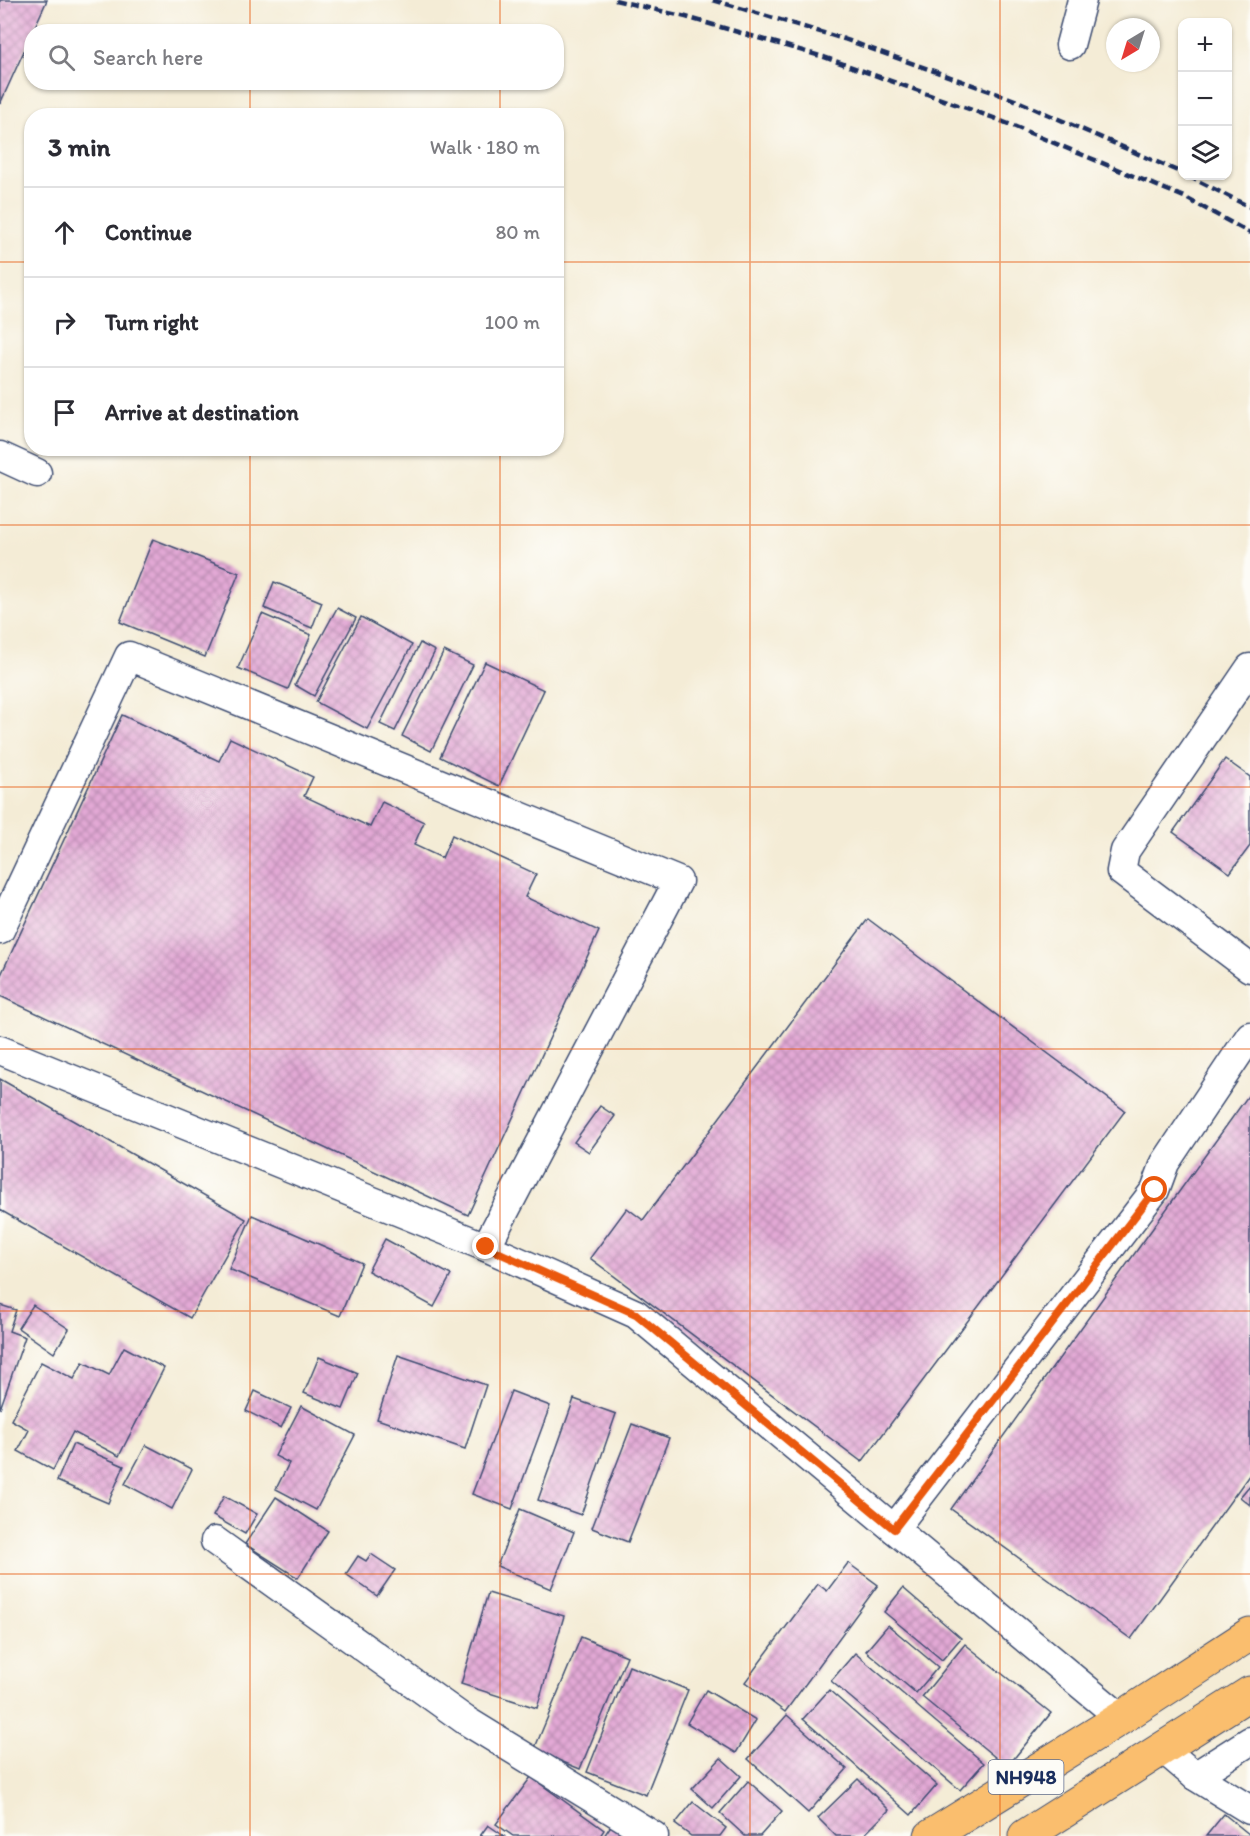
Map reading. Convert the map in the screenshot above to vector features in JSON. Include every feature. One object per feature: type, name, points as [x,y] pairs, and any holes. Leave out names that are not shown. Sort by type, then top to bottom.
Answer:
[{"type":"highway","name":"NH948","points":[[931,1836],[1172,1686],[1250,1634]]},
{"type":"highway","name":"NH948","points":[[1025,1836],[1250,1693]]},
{"type":"street","points":[[1070,45],[1082,0]]},
{"type":"street","points":[[0,456],[37,473]]},
{"type":"street","points":[[0,930],[129,656],[678,882],[486,1247]]},
{"type":"street","points":[[1250,668],[1125,851],[1121,870],[1250,968]]},
{"type":"street","points":[[894,1529],[1155,1190],[1165,1163],[1250,1036]]},
{"type":"street","points":[[0,1050],[486,1247],[636,1314],[1121,1718]]},
{"type":"street","points":[[216,1541],[465,1720],[654,1836]]},
{"type":"street","points":[[1195,1776],[1250,1741]]},
{"type":"street","points":[[1162,1748],[1195,1776],[1250,1809]]},
{"type":"building","points":[[0,0],[47,0],[36,24],[24,24],[24,51],[0,104]]},
{"type":"building","points":[[153,539],[239,573],[205,657],[120,622]]},
{"type":"building","points":[[274,582],[322,602],[312,628],[264,608]]},
{"type":"building","points":[[337,608],[356,618],[314,696],[295,685]]},
{"type":"building","points":[[262,614],[311,635],[288,689],[238,668]]},
{"type":"building","points":[[361,617],[412,645],[367,729],[316,702]]},
{"type":"building","points":[[420,643],[435,651],[395,731],[380,724]]},
{"type":"building","points":[[444,651],[473,665],[431,751],[402,736]]},
{"type":"building","points":[[485,662],[544,690],[499,786],[440,757]]},
{"type":"building","points":[[122,715],[219,761],[230,738],[313,777],[304,796],[370,827],[382,802],[424,822],[414,845],[442,858],[452,835],[536,874],[525,897],[599,931],[468,1215],[0,996],[0,977]]},
{"type":"building","points":[[1225,759],[1250,777],[1250,846],[1230,873],[1173,832]]},
{"type":"building","points":[[868,919],[1125,1111],[862,1462],[590,1258],[627,1208],[643,1220]]},
{"type":"building","points":[[0,1079],[246,1219],[190,1318],[0,1210]]},
{"type":"building","points":[[1250,1093],[1250,1474],[1131,1639],[951,1509]]},
{"type":"building","points":[[600,1106],[615,1116],[589,1152],[574,1142]]},
{"type":"building","points":[[252,1215],[362,1263],[340,1316],[229,1269]]},
{"type":"building","points":[[385,1239],[451,1275],[434,1307],[368,1271]]},
{"type":"building","points":[[0,1305],[16,1310],[9,1331],[25,1337],[0,1409]]},
{"type":"building","points":[[33,1305],[69,1329],[54,1353],[18,1328]]},
{"type":"building","points":[[124,1347],[164,1368],[119,1456],[73,1432],[53,1470],[18,1451],[29,1430],[11,1420],[41,1362],[74,1379],[83,1362],[109,1375]]},
{"type":"building","points":[[398,1355],[486,1385],[465,1449],[377,1419]]},
{"type":"building","points":[[319,1357],[358,1373],[343,1409],[304,1393]]},
{"type":"building","points":[[255,1391],[291,1408],[281,1428],[246,1411]]},
{"type":"building","points":[[511,1391],[550,1406],[512,1509],[472,1494]]},
{"type":"building","points":[[574,1399],[616,1414],[581,1515],[538,1500]]},
{"type":"building","points":[[301,1406],[355,1435],[316,1510],[276,1489],[289,1463],[275,1456]]},
{"type":"building","points":[[632,1424],[669,1438],[628,1542],[592,1528]]},
{"type":"building","points":[[73,1444],[124,1466],[108,1503],[57,1481]]},
{"type":"building","points":[[146,1445],[192,1469],[172,1509],[125,1484]]},
{"type":"building","points":[[1250,1485],[1250,1505],[1240,1497]]},
{"type":"building","points":[[224,1496],[257,1514],[245,1534],[213,1516]]},
{"type":"building","points":[[276,1497],[328,1531],[298,1578],[245,1544]]},
{"type":"building","points":[[520,1509],[574,1532],[551,1589],[497,1566]]},
{"type":"building","points":[[371,1554],[395,1570],[377,1596],[346,1574],[358,1556],[366,1561]]},
{"type":"building","points":[[848,1563],[878,1585],[785,1712],[745,1682],[818,1584],[827,1591]]},
{"type":"building","points":[[903,1588],[961,1638],[942,1660],[884,1612]]},
{"type":"building","points":[[488,1593],[564,1616],[537,1708],[461,1684]]},
{"type":"building","points":[[888,1625],[938,1667],[916,1693],[866,1651]]},
{"type":"building","points":[[581,1637],[627,1656],[580,1769],[534,1750]]},
{"type":"building","points":[[965,1644],[1051,1713],[1007,1767],[922,1697]]},
{"type":"building","points":[[855,1653],[984,1763],[960,1790],[831,1681]]},
{"type":"building","points":[[629,1666],[688,1690],[646,1795],[587,1772]]},
{"type":"building","points":[[706,1690],[756,1720],[736,1753],[687,1723]]},
{"type":"building","points":[[829,1690],[937,1785],[911,1815],[803,1719]]},
{"type":"building","points":[[787,1715],[847,1769],[808,1813],[748,1759]]},
{"type":"building","points":[[721,1758],[741,1776],[713,1808],[692,1789]]},
{"type":"building","points":[[531,1777],[604,1830],[600,1836],[513,1836],[496,1824]]},
{"type":"building","points":[[858,1779],[889,1810],[863,1836],[836,1836],[818,1818]]},
{"type":"building","points":[[748,1781],[782,1811],[760,1836],[745,1836],[720,1813]]},
{"type":"building","points":[[693,1802],[726,1828],[720,1836],[691,1836],[675,1824]]},
{"type":"building","points":[[1224,1814],[1250,1835],[1250,1836],[1206,1836]]},
{"type":"building","points":[[612,1824],[629,1836],[604,1836]]},
{"type":"building","points":[[488,1825],[504,1836],[480,1836]]},
{"type":"railway","points":[[615,0],[686,17],[824,57],[994,118],[1184,197],[1250,233]]},
{"type":"railway","points":[[713,0],[844,39],[1015,100],[1178,171]]},
{"type":"railway","points":[[1196,180],[1250,207]]},
{"type":"route","points":[[486,1247],[636,1314],[894,1529],[1155,1190]]}]
